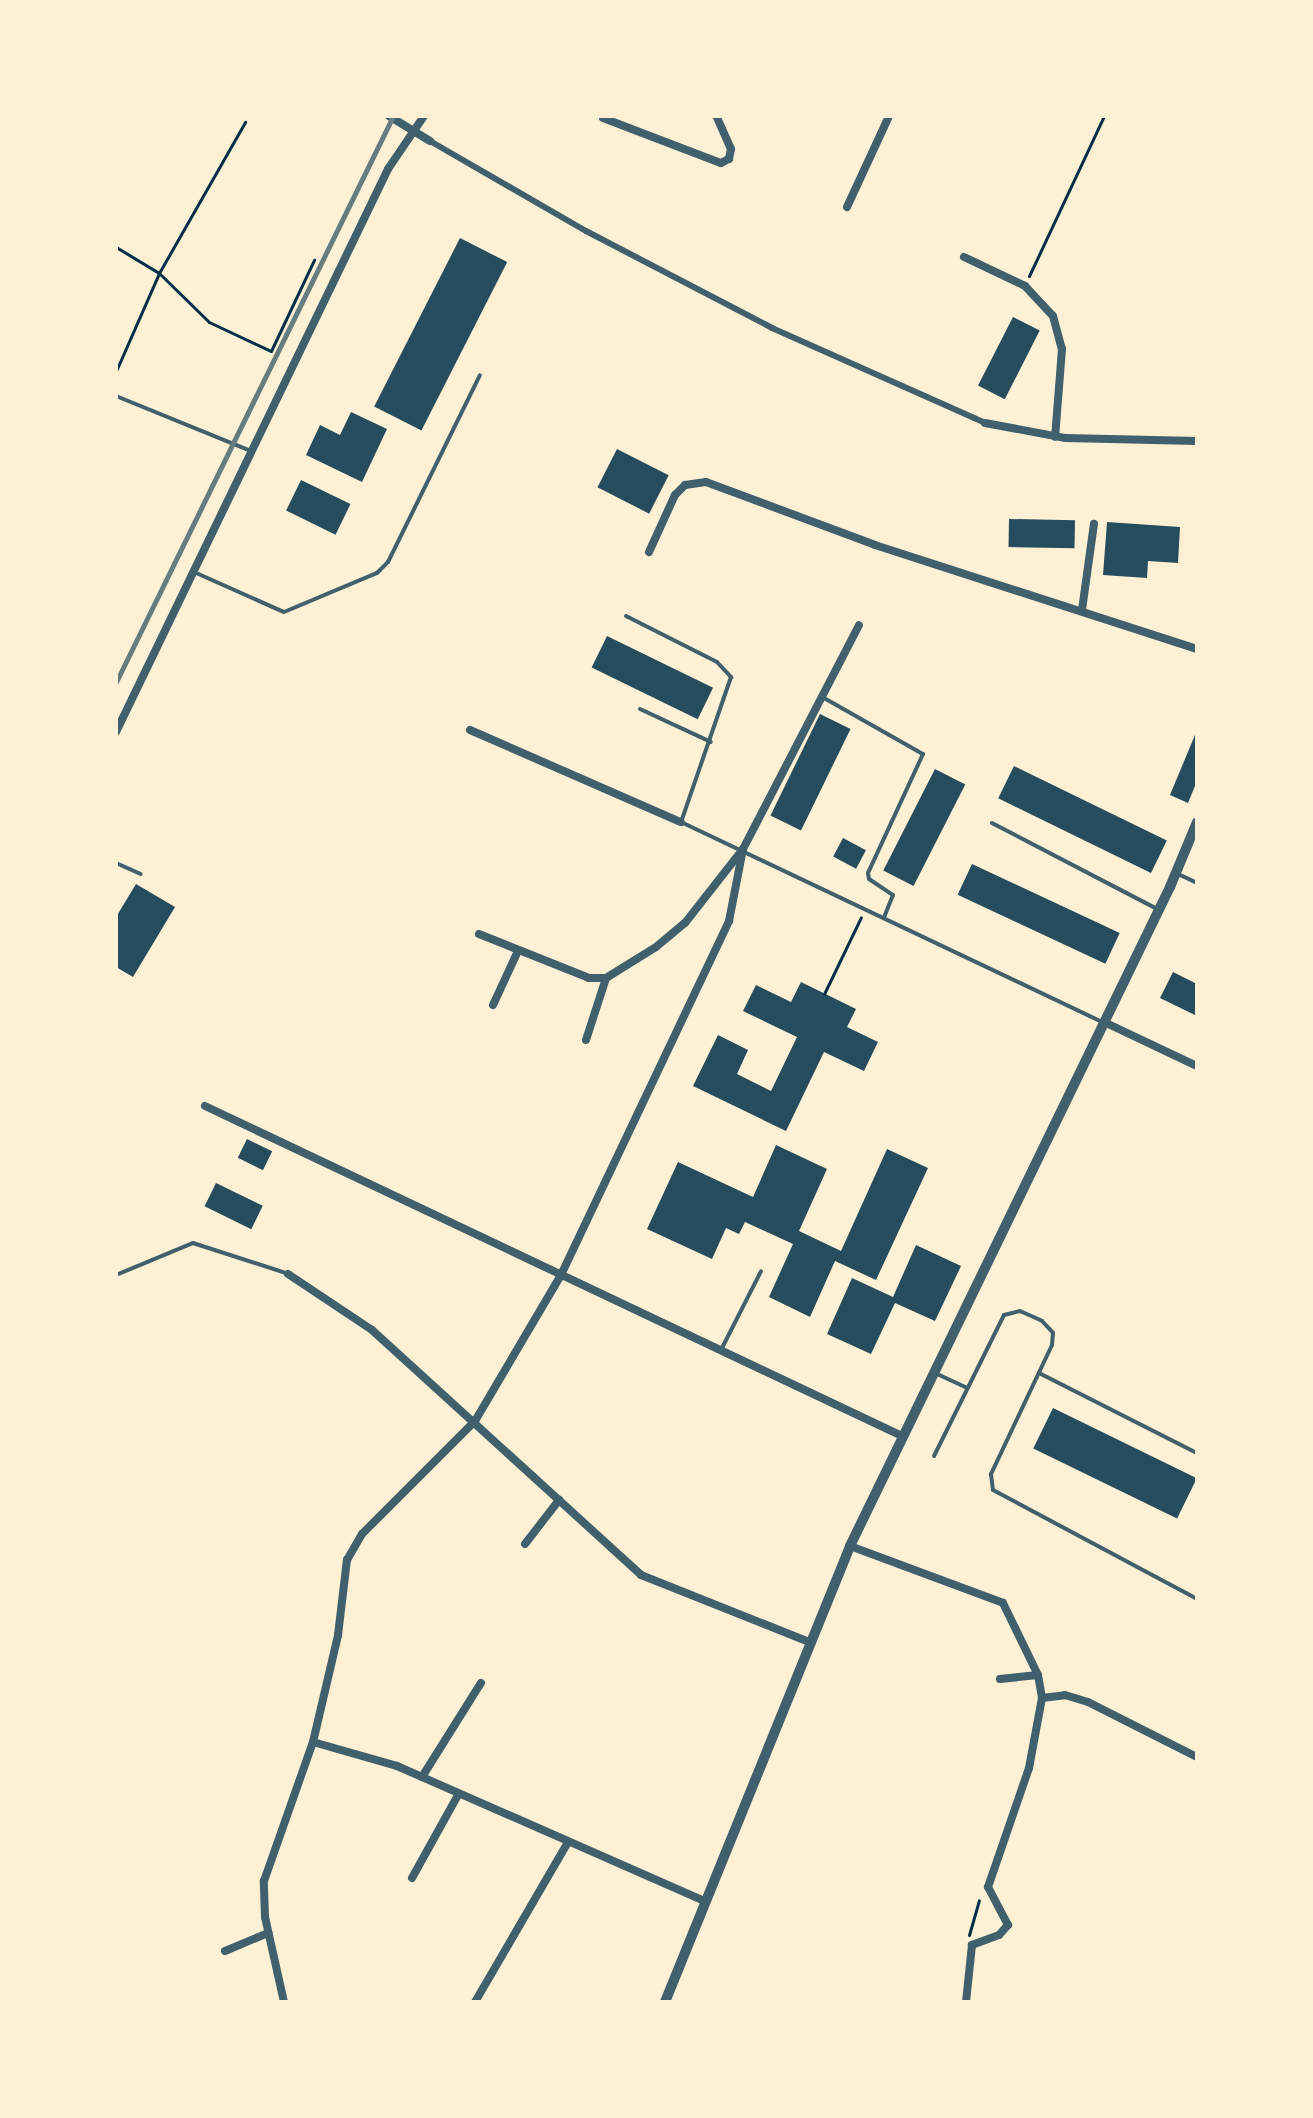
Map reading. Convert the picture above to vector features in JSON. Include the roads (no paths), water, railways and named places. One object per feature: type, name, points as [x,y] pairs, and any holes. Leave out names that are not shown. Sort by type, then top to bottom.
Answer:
[{"type":"street","points":[[389,116],[586,231],[772,328],[985,423],[1055,437],[1197,441]]},
{"type":"street","points":[[116,732],[388,169],[424,116]]},
{"type":"street","points":[[603,118],[721,163],[729,159],[731,149],[716,116]]},
{"type":"street","points":[[847,207],[889,116]]},
{"type":"street","points":[[964,257],[1025,286],[1049,309],[1062,349],[1055,437]]},
{"type":"street","points":[[649,552],[675,495],[685,485],[706,482],[875,545],[1197,649]]},
{"type":"street","points":[[1082,610],[1094,524]]},
{"type":"street","points":[[586,1040],[606,978],[685,923],[743,849],[859,625]]},
{"type":"street","points":[[470,730],[681,822]]},
{"type":"street","points":[[665,2002],[850,1546],[1159,910],[1197,822]]},
{"type":"street","points":[[284,2002],[268,1933],[264,1881],[313,1742],[354,1543],[475,1421],[561,1275],[729,921],[743,849]]},
{"type":"street","points":[[479,934],[571,973],[606,978]]},
{"type":"street","points":[[493,1005],[518,951]]},
{"type":"street","points":[[1104,1022],[1197,1066]]},
{"type":"street","points":[[205,1106],[902,1436]]},
{"type":"street","points":[[288,1274],[346,1309],[475,1421],[641,1575],[809,1642]]},
{"type":"street","points":[[525,1544],[559,1500]]},
{"type":"street","points":[[850,1546],[1003,1603],[1038,1675],[1042,1698],[1029,1768],[988,1887],[1008,1925],[999,1935],[972,1945],[966,2002]]},
{"type":"street","points":[[1000,1679],[1038,1675]]},
{"type":"street","points":[[422,1777],[481,1683]]},
{"type":"street","points":[[1042,1698],[1065,1695],[1088,1702],[1197,1757]]},
{"type":"street","points":[[313,1742],[422,1777],[567,1844],[705,1901]]},
{"type":"street","points":[[412,1878],[458,1795]]},
{"type":"street","points":[[475,2002],[567,1844]]},
{"type":"street","points":[[225,1951],[268,1933]]},
{"type":"lane","points":[[194,572],[284,612],[377,573],[388,562],[480,375]]},
{"type":"lane","points":[[116,396],[253,451]]},
{"type":"lane","points":[[626,616],[728,671],[732,686],[681,822],[885,915],[1104,1022]]},
{"type":"lane","points":[[822,697],[923,754],[868,873],[869,879],[893,895],[885,915]]},
{"type":"lane","points":[[640,709],[711,742]]},
{"type":"lane","points":[[992,823],[1159,910]]},
{"type":"lane","points":[[116,863],[141,874]]},
{"type":"lane","points":[[1176,873],[1197,883]]},
{"type":"lane","points":[[116,1275],[193,1243],[288,1274]]},
{"type":"lane","points":[[721,1350],[761,1271]]},
{"type":"lane","points":[[934,1456],[997,1325],[1012,1311],[1042,1321],[1053,1333],[1039,1373],[991,1474],[993,1490],[1197,1599]]},
{"type":"lane","points":[[933,1372],[967,1388]]},
{"type":"lane","points":[[1039,1373],[1197,1453]]},
{"type":"railway","points":[[116,682],[393,116]]}]
